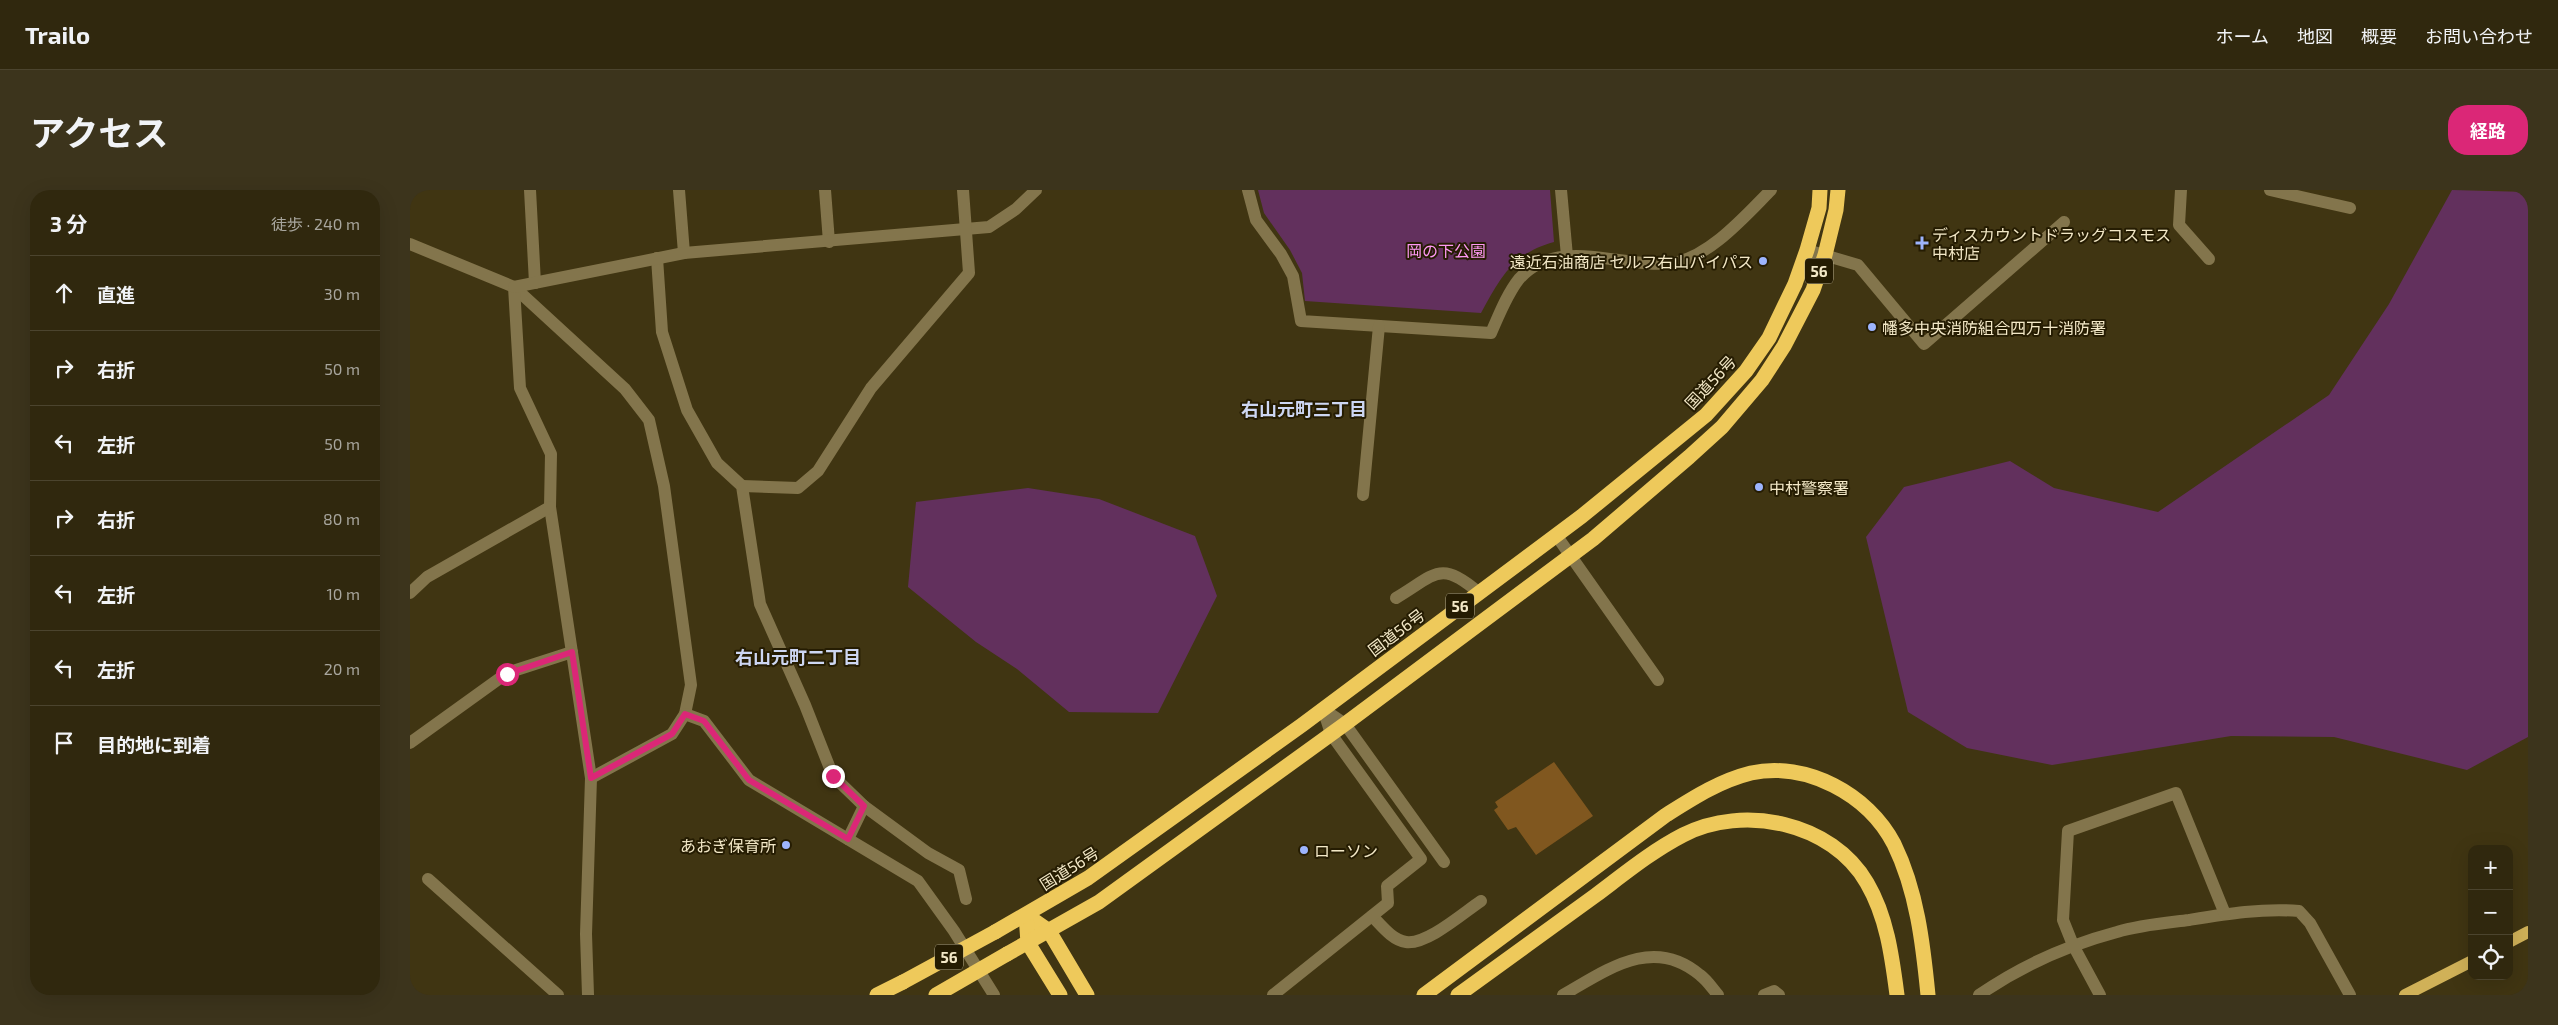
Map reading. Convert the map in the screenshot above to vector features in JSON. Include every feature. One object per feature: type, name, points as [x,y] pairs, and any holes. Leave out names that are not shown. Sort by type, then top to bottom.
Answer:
[{"type":"highway","name":"国道56号","points":[[877,995],[1026,915],[1088,878],[1323,710],[1556,535],[1706,415],[1746,371],[1769,338],[1795,284],[1807,250],[1819,208],[1820,190]]},
{"type":"highway","name":"56","points":[[936,995],[1099,902],[1345,724],[1571,556],[1689,457],[1722,427],[1762,380],[1784,346],[1813,290],[1825,255],[1836,210],[1838,190]]},
{"type":"highway","points":[[1424,995],[1666,815],[1703,792],[1751,773],[1776,771],[1809,775],[1838,787],[1862,805],[1877,820],[1893,843],[1913,894],[1923,943],[1928,995]]},
{"type":"highway","points":[[1458,995],[1640,863],[1684,835],[1712,824],[1743,820],[1798,826],[1822,839],[1847,858],[1866,882],[1882,914],[1892,955],[1897,995]]},
{"type":"highway","points":[[1026,915],[1049,931],[1087,995]]},
{"type":"highway","points":[[1026,915],[1028,943],[1060,995]]},
{"type":"main road","points":[[2513,940],[2528,932]]},
{"type":"main road","points":[[2405,995],[2468,963]]},
{"type":"street","points":[[530,190],[535,283]]},
{"type":"street","points":[[679,190],[684,253]]},
{"type":"street","points":[[825,190],[830,242]]},
{"type":"street","points":[[657,258],[662,332],[687,410],[717,464],[742,486],[798,488],[818,471],[871,388],[969,273],[963,190]]},
{"type":"street","points":[[514,287],[684,253],[989,227],[1016,209],[1036,190]]},
{"type":"street","points":[[1248,190],[1256,220],[1281,254],[1293,276],[1301,321],[1491,333],[1520,279],[1540,262],[1567,256],[1673,263],[1702,252],[1733,228],[1772,190]]},
{"type":"street","points":[[1561,190],[1567,256]]},
{"type":"street","points":[[2181,190],[2179,225],[2209,259]]},
{"type":"street","points":[[2270,190],[2350,208]]},
{"type":"street","points":[[1807,250],[1858,265],[1924,344],[2064,222]]},
{"type":"street","points":[[410,244],[514,287],[625,389],[649,420],[664,486],[692,685],[685,714],[672,734],[591,778]]},
{"type":"street","points":[[514,287],[520,388],[551,454],[550,507],[591,778],[586,934],[588,995]]},
{"type":"street","points":[[1363,495],[1379,326]]},
{"type":"street","points":[[742,486],[760,604],[805,705],[833,776],[864,806],[928,852],[959,870],[966,899]]},
{"type":"street","points":[[410,593],[427,577],[550,507]]},
{"type":"street","points":[[1556,535],[1658,680]]},
{"type":"street","points":[[1396,598],[1439,572],[1454,574],[1478,592]]},
{"type":"street","points":[[410,743],[507,674],[572,652]]},
{"type":"street","points":[[1323,710],[1345,724],[1444,862]]},
{"type":"street","points":[[1273,995],[1388,903],[1388,886],[1421,859],[1331,734],[1323,710]]},
{"type":"street","points":[[685,714],[704,721],[749,780],[918,881],[954,931],[994,995]]},
{"type":"street","points":[[2100,995],[2073,945],[2063,920],[2068,831],[2176,793],[2225,914]]},
{"type":"street","points":[[848,839],[864,806]]},
{"type":"street","points":[[428,879],[555,989],[558,995]]},
{"type":"street","points":[[1372,916],[1395,938],[1406,942],[1422,941],[1481,901]]},
{"type":"street","points":[[1979,995],[2003,978],[2073,945],[2119,931],[2225,914],[2277,909],[2299,911],[2310,923],[2350,995]]},
{"type":"street","points":[[1563,995],[1619,963],[1648,956],[1673,958],[1700,975],[1718,995]]},
{"type":"street","points":[[1764,995],[1774,991],[1779,995]]},
{"type":"green space","name":"岡の下公園","points":[[1258,190],[1550,190],[1554,242],[1528,253],[1509,268],[1481,313],[1305,301],[1302,273],[1290,250],[1264,213]]},
{"type":"green space","points":[[2452,190],[2528,192],[2528,737],[2467,770],[2334,737],[2231,736],[2052,765],[1967,748],[1908,712],[1866,537],[1904,487],[2010,461],[2054,488],[2158,512],[2329,395],[2389,304]]},
{"type":"green space","points":[[1028,488],[1099,499],[1195,536],[1217,596],[1158,713],[1069,712],[1017,669],[976,642],[908,587],[916,502]]},
{"type":"building","points":[[1554,762],[1593,816],[1536,855],[1516,827],[1508,830],[1494,810],[1498,807],[1495,802]]},
{"type":"place","name":"ディスカウントドラッグコスモス 中村店","points":[[1922,243]]},
{"type":"place","name":"遠近石油商店 セルフ右山バイパス","points":[[1763,261]]},
{"type":"place","name":"幡多中央消防組合四万十消防署","points":[[1872,327]]},
{"type":"place","name":"中村警察署","points":[[1759,487]]},
{"type":"place","name":"あおぎ保育所","points":[[786,845]]},
{"type":"place","name":"ローソン","points":[[1304,850]]},
{"type":"district","name":"右山元町三丁目","points":[[1304,409]]},
{"type":"district","name":"右山元町二丁目","points":[[798,657]]},
{"type":"route","points":[[507,674],[572,652],[581,722],[591,778],[672,734],[685,714],[704,721],[749,780],[848,839],[864,806],[833,776]]}]
